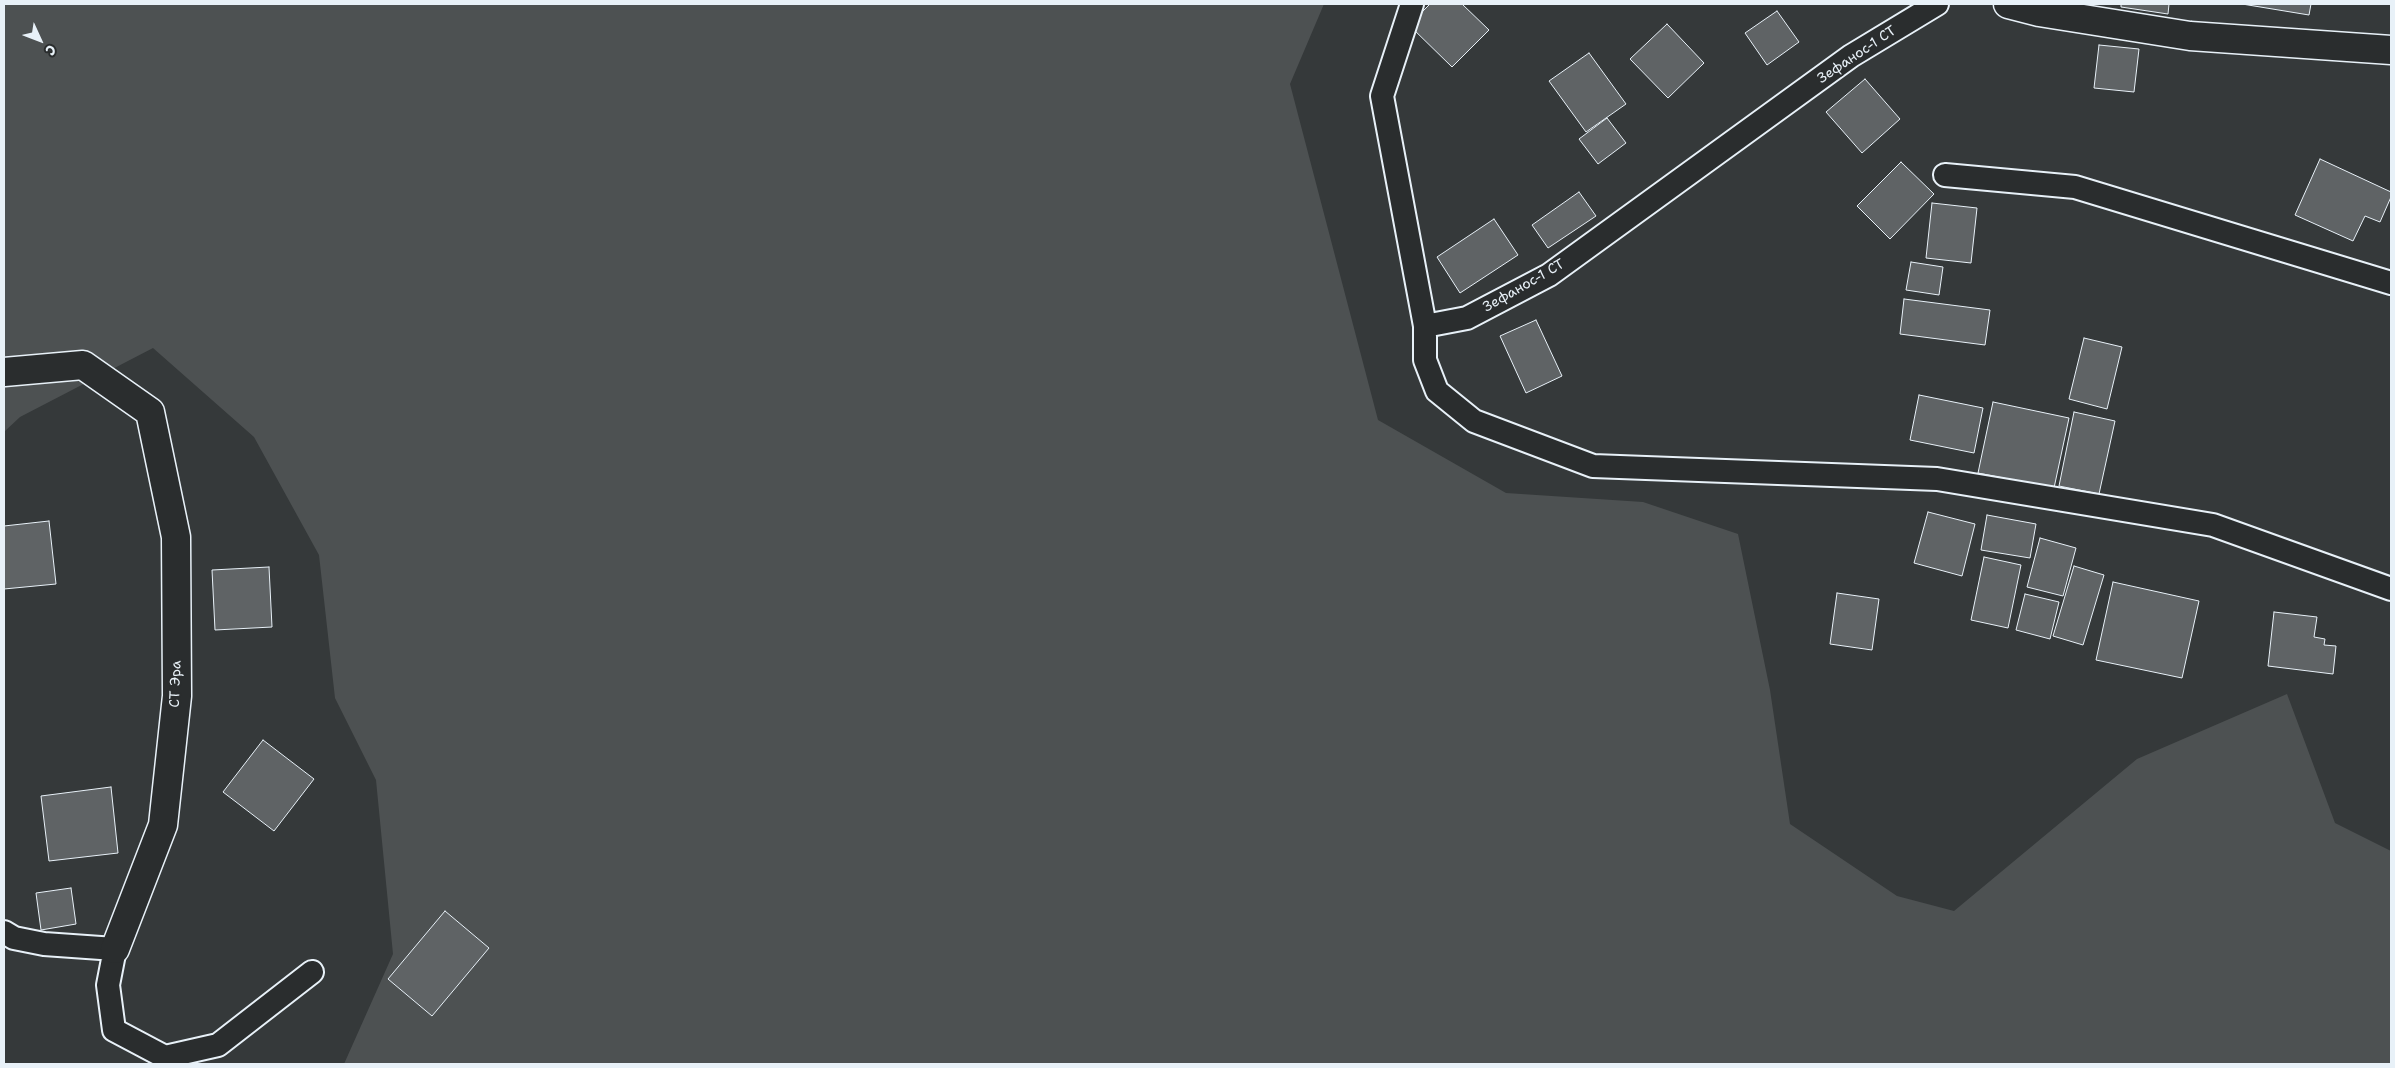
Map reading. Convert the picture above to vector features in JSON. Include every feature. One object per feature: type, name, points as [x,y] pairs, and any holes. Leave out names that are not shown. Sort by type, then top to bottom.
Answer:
[{"type":"street","points":[[2008,4],[2040,12],[2190,36],[2391,50]]},
{"type":"street","name":"СТ Эра","points":[[4,372],[83,365],[150,412],[176,537],[178,696],[163,825],[115,949]]},
{"type":"lane","points":[[1412,4],[1382,96],[1424,326],[1425,360],[1437,392],[1474,420],[1593,466],[1937,479],[2213,525],[2391,589]]},
{"type":"lane","name":"Зефанос-1 СТ","points":[[1424,326],[1467,318],[1550,275],[1851,56],[1937,4]]},
{"type":"lane","points":[[1945,175],[2075,187],[2391,283]]},
{"type":"lane","points":[[4,932],[14,938],[44,944],[115,949],[108,986],[114,1030],[165,1057],[218,1045],[312,972]]},
{"type":"shaded area","points":[[4,4],[1324,4],[1290,84],[1378,420],[1506,493],[1643,502],[1738,534],[1770,690],[1790,824],[1897,896],[1954,911],[2137,759],[2287,694],[2335,823],[2391,851],[2391,1064],[344,1064],[393,954],[376,780],[335,698],[319,555],[254,437],[153,348],[20,417],[4,432]]},
{"type":"building","points":[[1430,4],[1462,4],[1489,30],[1452,67],[1409,25]]},
{"type":"building","points":[[2121,4],[2169,4],[2168,14],[2121,7]]},
{"type":"building","points":[[2242,4],[2311,4],[2309,15]]},
{"type":"building","points":[[1777,11],[1799,42],[1767,65],[1745,33]]},
{"type":"building","points":[[1667,24],[1704,63],[1668,98],[1630,59]]},
{"type":"building","points":[[2099,45],[2139,49],[2134,92],[2094,88]]},
{"type":"building","points":[[1589,53],[1626,104],[1586,132],[1549,81]]},
{"type":"building","points":[[1865,79],[1900,119],[1862,153],[1826,112]]},
{"type":"building","points":[[1607,118],[1626,143],[1598,164],[1579,139]]},
{"type":"building","points":[[2320,159],[2391,192],[2391,197],[2380,222],[2365,216],[2353,241],[2295,215]]},
{"type":"building","points":[[1901,162],[1934,194],[1890,239],[1857,206]]},
{"type":"building","points":[[1579,192],[1596,216],[1548,248],[1532,225]]},
{"type":"building","points":[[1932,203],[1977,208],[1971,263],[1926,258]]},
{"type":"building","points":[[1494,219],[1518,255],[1460,293],[1437,257]]},
{"type":"building","points":[[1911,262],[1943,267],[1939,295],[1906,290]]},
{"type":"building","points":[[1904,299],[1990,310],[1985,345],[1900,334]]},
{"type":"building","points":[[1536,320],[1562,376],[1526,393],[1500,336]]},
{"type":"building","points":[[2084,338],[2122,347],[2107,409],[2069,399]]},
{"type":"building","points":[[1919,395],[1983,408],[1974,453],[1910,440]]},
{"type":"building","points":[[1993,402],[2069,418],[2054,488],[1978,473]]},
{"type":"building","points":[[2074,412],[2115,421],[2099,494],[2059,486]]},
{"type":"building","points":[[1928,512],[1975,524],[1962,576],[1914,563]]},
{"type":"building","points":[[1987,515],[2036,524],[2030,558],[1981,550]]},
{"type":"building","points":[[49,521],[56,584],[4,589],[4,526]]},
{"type":"building","points":[[2040,538],[2076,548],[2063,596],[2027,587]]},
{"type":"building","points":[[1984,557],[2021,565],[2008,628],[1971,620]]},
{"type":"building","points":[[2074,566],[2104,575],[2083,645],[2053,636]]},
{"type":"building","points":[[269,567],[272,627],[215,630],[212,570]]},
{"type":"building","points":[[2113,582],[2199,601],[2182,678],[2096,660]]},
{"type":"building","points":[[1837,593],[1879,599],[1872,650],[1830,644]]},
{"type":"building","points":[[2025,594],[2059,602],[2050,639],[2016,630]]},
{"type":"building","points":[[2274,612],[2317,617],[2314,637],[2325,639],[2324,645],[2336,646],[2333,674],[2268,666]]},
{"type":"building","points":[[263,740],[314,779],[274,831],[223,792]]},
{"type":"building","points":[[111,787],[118,853],[49,861],[41,796]]},
{"type":"building","points":[[71,888],[76,924],[41,930],[36,893]]},
{"type":"building","points":[[445,911],[489,948],[432,1016],[388,979]]}]
